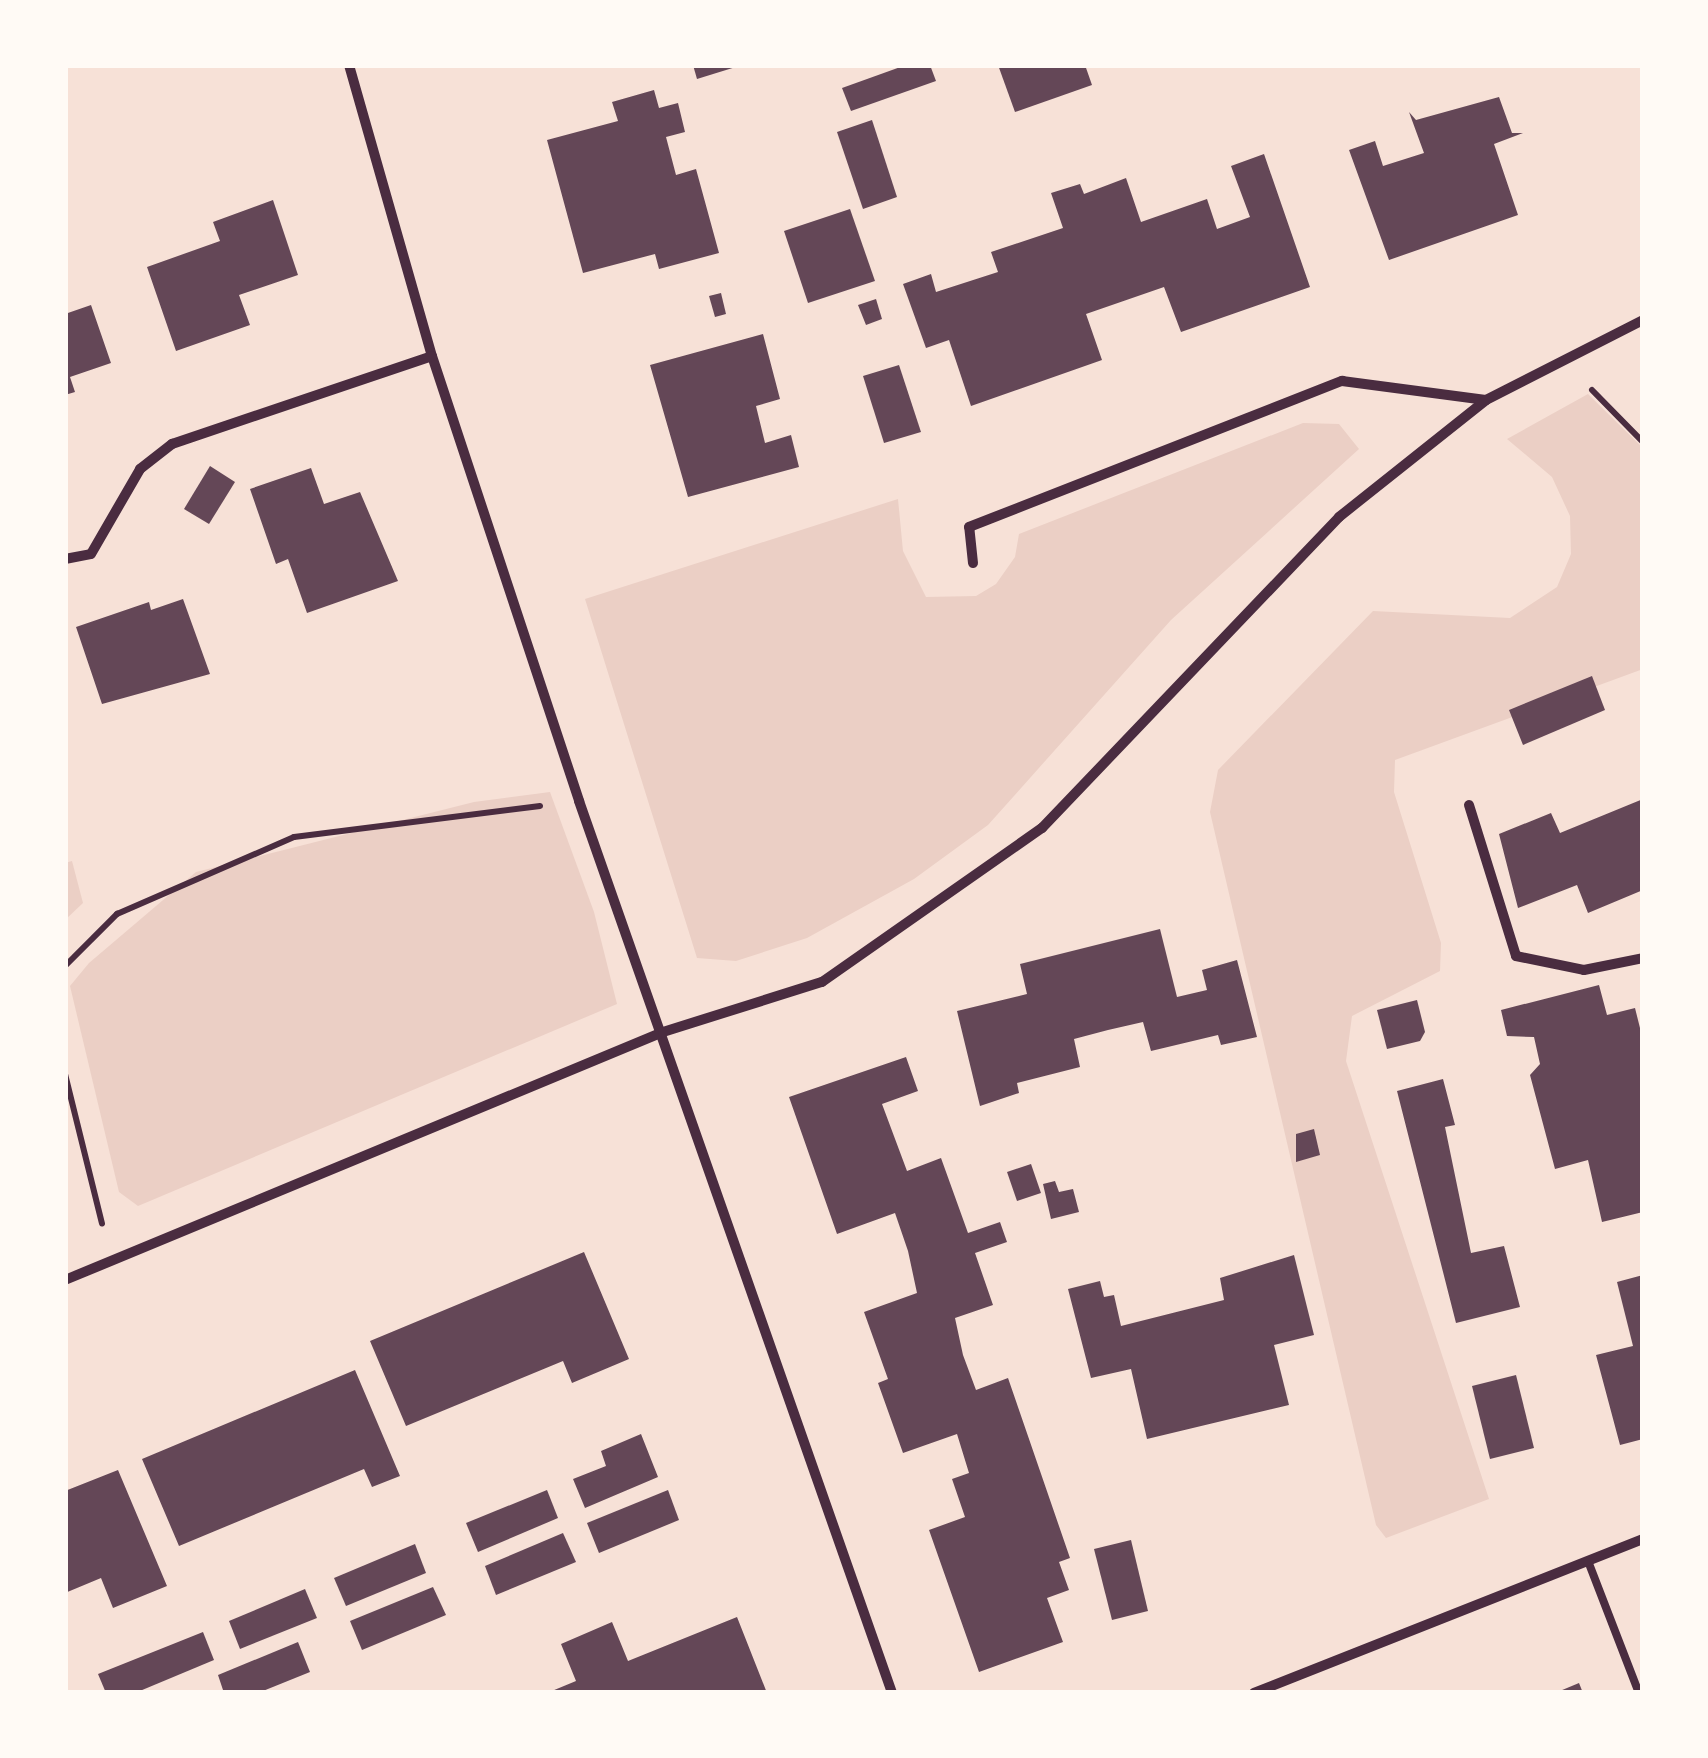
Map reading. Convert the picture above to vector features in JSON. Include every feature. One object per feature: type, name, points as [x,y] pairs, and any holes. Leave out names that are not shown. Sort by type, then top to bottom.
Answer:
[{"type":"street","points":[[349,65],[432,356],[579,801],[892,1693]]},
{"type":"street","points":[[65,1280],[663,1032],[822,982],[1042,828],[1339,517],[1486,400],[1560,357],[1643,320]]},
{"type":"street","points":[[65,560],[90,554],[140,469],[172,444],[432,356]]},
{"type":"street","points":[[973,563],[969,527],[1342,381],[1486,400]]},
{"type":"street","points":[[1469,804],[1516,956],[1584,970],[1643,958]]},
{"type":"street","points":[[1254,1693],[1643,1540]]},
{"type":"lane","points":[[1588,1561],[1639,1693]]},
{"type":"path","points":[[1560,357],[1643,442]]},
{"type":"path","points":[[65,966],[117,914],[294,837],[579,801]]},
{"type":"path","points":[[65,1074],[112,1261]]},
{"type":"shaded area","points":[[1588,394],[1643,448],[1643,669],[1395,760],[1394,792],[1441,943],[1440,971],[1352,1016],[1346,1061],[1489,1499],[1386,1538],[1376,1525],[1210,812],[1218,770],[1373,611],[1510,618],[1557,587],[1571,554],[1570,516],[1552,477],[1507,439]]},
{"type":"shaded area","points":[[1303,423],[1339,424],[1359,449],[1171,620],[988,825],[914,879],[807,938],[736,961],[697,958],[585,599],[898,499],[903,551],[926,597],[976,596],[996,584],[1015,557],[1019,534]]},
{"type":"shaded area","points":[[550,792],[594,912],[617,1004],[138,1206],[119,1192],[70,986],[89,963],[196,872],[474,802]]},
{"type":"shaded area","points":[[72,861],[83,903],[65,920],[65,863]]},
{"type":"building","points":[[693,65],[739,65],[739,66],[697,79]]},
{"type":"building","points":[[906,65],[930,65],[936,81],[851,111],[842,88]]},
{"type":"building","points":[[998,65],[1085,65],[1092,85],[1015,112]]},
{"type":"building","points":[[654,90],[659,108],[678,103],[685,132],[666,137],[676,175],[696,169],[719,253],[659,269],[655,254],[583,273],[547,140],[618,121],[612,102]]},
{"type":"building","points":[[1499,97],[1512,133],[1523,133],[1494,144],[1518,215],[1389,260],[1349,150],[1375,141],[1383,166],[1424,153],[1409,112],[1416,120]]},
{"type":"building","points":[[872,120],[897,197],[863,209],[837,132]]},
{"type":"building","points":[[1264,154],[1310,287],[1181,332],[1164,287],[1086,314],[1102,360],[971,406],[949,340],[926,348],[903,284],[931,274],[936,292],[998,272],[991,252],[1063,228],[1051,193],[1080,184],[1084,194],[1126,178],[1141,222],[1207,199],[1217,229],[1250,217],[1231,166]]},
{"type":"building","points":[[273,200],[298,275],[239,295],[250,325],[176,351],[147,267],[220,241],[213,222]]},
{"type":"building","points":[[850,209],[875,281],[808,303],[784,231]]},
{"type":"building","points":[[721,293],[726,314],[715,317],[709,296]]},
{"type":"building","points":[[876,299],[882,319],[866,325],[858,305]]},
{"type":"building","points":[[91,305],[111,363],[70,377],[75,392],[65,395],[65,314]]},
{"type":"building","points":[[763,334],[780,399],[756,406],[765,443],[791,435],[799,467],[688,497],[650,365]]},
{"type":"building","points":[[899,365],[921,432],[884,443],[863,376]]},
{"type":"building","points":[[210,466],[235,482],[209,524],[184,509]]},
{"type":"building","points":[[311,468],[324,504],[360,492],[398,581],[307,613],[288,559],[276,564],[250,489]]},
{"type":"building","points":[[183,599],[210,674],[102,704],[76,627],[149,602],[151,610]]},
{"type":"building","points":[[1592,676],[1605,710],[1523,745],[1509,710]]},
{"type":"building","points":[[1643,799],[1643,890],[1588,913],[1577,885],[1518,908],[1499,834],[1551,813],[1560,833]]},
{"type":"building","points":[[1160,929],[1177,997],[1207,990],[1202,970],[1237,960],[1257,1037],[1221,1045],[1218,1035],[1151,1051],[1143,1022],[1108,1030],[1074,1039],[1080,1067],[1017,1083],[1019,1093],[980,1106],[957,1011],[1027,994],[1020,964]]},
{"type":"building","points":[[1599,985],[1607,1015],[1635,1008],[1643,1040],[1643,1212],[1602,1222],[1588,1160],[1555,1169],[1530,1075],[1540,1064],[1534,1037],[1507,1036],[1501,1010]]},
{"type":"building","points":[[1417,1000],[1425,1032],[1420,1041],[1387,1049],[1377,1010]]},
{"type":"building","points":[[906,1057],[918,1091],[882,1104],[907,1171],[941,1158],[968,1233],[1000,1222],[1007,1242],[975,1253],[993,1305],[955,1318],[963,1355],[976,1390],[1008,1378],[1070,1558],[1059,1562],[1069,1590],[1047,1598],[1063,1642],[979,1672],[929,1530],[965,1517],[952,1479],[969,1473],[957,1434],[903,1453],[878,1383],[888,1379],[864,1312],[917,1293],[908,1251],[895,1213],[837,1234],[789,1097]]},
{"type":"building","points":[[1443,1079],[1455,1125],[1445,1127],[1471,1253],[1504,1246],[1520,1307],[1456,1323],[1397,1091]]},
{"type":"building","points":[[1314,1129],[1320,1155],[1296,1162],[1296,1134]]},
{"type":"building","points":[[1031,1164],[1041,1193],[1017,1201],[1007,1172]]},
{"type":"building","points":[[1055,1181],[1059,1192],[1073,1189],[1079,1212],[1051,1219],[1043,1184]]},
{"type":"building","points":[[584,1252],[629,1359],[572,1383],[563,1361],[406,1426],[370,1341]]},
{"type":"building","points":[[1294,1255],[1314,1335],[1274,1345],[1289,1405],[1147,1439],[1131,1369],[1091,1378],[1068,1289],[1100,1281],[1104,1297],[1114,1295],[1121,1326],[1224,1300],[1220,1278]]},
{"type":"building","points":[[1643,1275],[1643,1439],[1620,1445],[1596,1355],[1633,1346],[1617,1282]]},
{"type":"building","points":[[355,1370],[400,1476],[372,1487],[364,1469],[179,1546],[142,1459]]},
{"type":"building","points":[[1516,1375],[1534,1448],[1490,1459],[1472,1386]]},
{"type":"building","points":[[641,1434],[658,1477],[585,1508],[573,1479],[606,1466],[601,1451]]},
{"type":"building","points":[[118,1470],[167,1586],[113,1608],[101,1578],[65,1593],[65,1491]]},
{"type":"building","points":[[547,1490],[558,1518],[478,1552],[466,1523]]},
{"type":"building","points":[[668,1490],[679,1520],[599,1553],[587,1523]]},
{"type":"building","points":[[563,1533],[576,1562],[496,1595],[485,1566]]},
{"type":"building","points":[[1131,1540],[1148,1611],[1112,1620],[1094,1549]]},
{"type":"building","points":[[415,1544],[426,1573],[346,1606],[334,1578]]},
{"type":"building","points":[[433,1587],[446,1615],[362,1650],[350,1621]]},
{"type":"building","points":[[305,1589],[317,1618],[240,1649],[229,1621]]},
{"type":"building","points":[[737,1617],[767,1693],[547,1693],[576,1681],[561,1644],[612,1622],[628,1661]]},
{"type":"building","points":[[203,1632],[214,1660],[135,1693],[106,1693],[98,1674]]},
{"type":"building","points":[[298,1642],[310,1672],[258,1693],[224,1693],[218,1675]]},
{"type":"building","points":[[1579,1683],[1583,1693],[1555,1693]]}]
